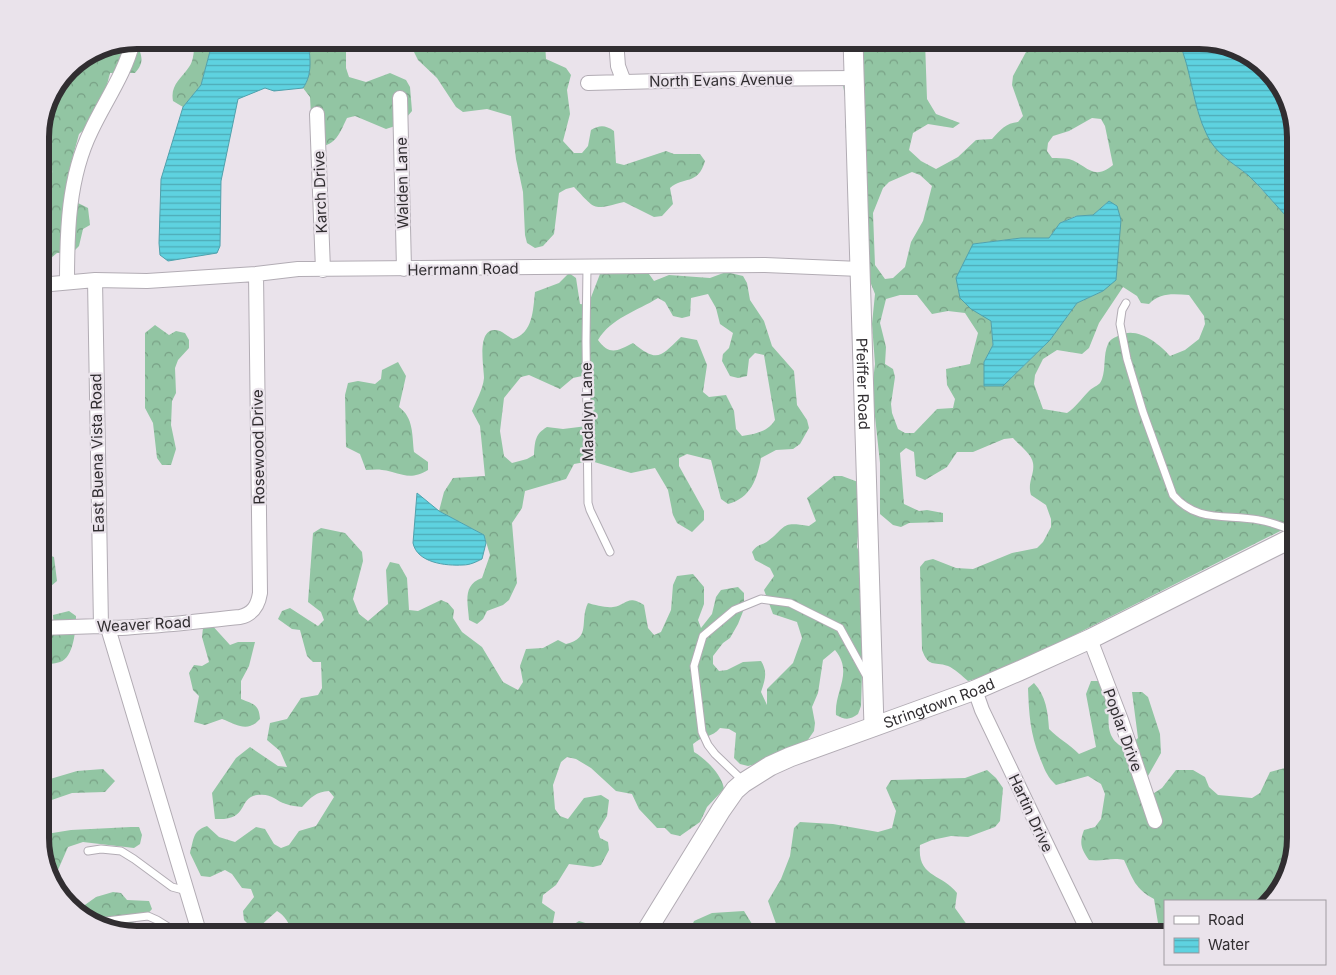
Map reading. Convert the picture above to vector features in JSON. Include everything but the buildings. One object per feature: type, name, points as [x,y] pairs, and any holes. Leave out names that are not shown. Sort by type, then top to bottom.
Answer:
[{"type":"main road","name":"Pfeiffer Road","points":[[854,49],[874,726]]},
{"type":"main road","name":"Stringtown Road","points":[[650,926],[721,810],[743,783],[770,766],[975,690],[1090,639],[1287,540]]},
{"type":"street","points":[[67,282],[67,248],[72,187],[90,132],[120,78],[130,49]]},
{"type":"street","points":[[617,49],[618,66],[624,82]]},
{"type":"street","name":"North Evans Avenue","points":[[588,83],[855,78]]},
{"type":"street","name":"Walden Lane","points":[[400,98],[404,269]]},
{"type":"street","name":"Karch Drive","points":[[317,114],[323,270]]},
{"type":"street","name":"Herrmann Road","points":[[49,284],[94,280],[147,281],[256,274],[286,270],[765,265],[860,269]]},
{"type":"street","name":"Rosewood Drive","points":[[247,615],[256,608],[260,593],[256,274]]},
{"type":"street","name":"East Buena Vista Road","points":[[94,280],[104,627],[197,926]]},
{"type":"street","name":"Weaver Road","points":[[49,628],[175,624],[247,615]]},
{"type":"street","name":"Poplar Drive","points":[[1090,639],[1121,720],[1155,821]]},
{"type":"street","name":"Hartin Drive","points":[[975,690],[982,710],[1086,926]]},
{"type":"lane","name":"Madalyn Lane","points":[[587,267],[588,503],[610,552]]},
{"type":"lane","points":[[1126,303],[1122,310],[1120,324],[1127,359],[1143,412],[1173,494],[1181,504],[1205,515],[1259,520],[1287,528]]},
{"type":"lane","points":[[743,783],[739,776],[715,754],[702,732],[694,673],[694,666],[703,636],[734,610],[761,599],[790,603],[840,628],[873,687]]},
{"type":"lane","points":[[88,851],[101,849],[121,851],[172,887],[187,891]]},
{"type":"lane","points":[[106,921],[148,916],[167,926]]},
{"type":"green space","points":[[139,49],[141,61],[138,69],[135,73],[110,73],[99,116],[79,134],[70,167],[67,193],[72,200],[88,208],[90,225],[83,229],[79,246],[73,252],[57,253],[49,260],[49,182],[52,176],[49,131],[55,103],[74,74],[103,55],[119,50]]},
{"type":"green space","points":[[194,49],[211,49],[201,85],[183,107],[173,101],[172,95],[177,82],[191,64]]},
{"type":"green space","points":[[309,49],[346,49],[346,68],[349,77],[366,82],[390,73],[406,80],[410,87],[412,111],[401,124],[386,129],[355,116],[347,118],[335,139],[322,146],[312,133],[310,97],[303,88],[310,71]]},
{"type":"green space","points":[[414,49],[545,49],[546,59],[566,68],[571,75],[567,90],[570,114],[563,141],[574,153],[582,153],[588,146],[591,130],[602,126],[614,131],[616,163],[624,165],[666,151],[674,154],[700,154],[705,161],[702,169],[694,177],[675,184],[670,188],[673,204],[662,216],[654,217],[624,202],[600,207],[596,206],[587,201],[574,187],[566,189],[559,193],[554,234],[543,246],[535,248],[527,243],[525,235],[523,192],[516,159],[511,116],[487,109],[463,112],[456,107],[437,78],[418,60]]},
{"type":"green space","points":[[843,49],[925,49],[927,99],[936,114],[960,123],[953,128],[928,124],[913,133],[909,150],[921,161],[936,169],[958,157],[976,140],[992,139],[1010,124],[1018,122],[1023,116],[1012,85],[1013,76],[1026,52],[1025,49],[1182,49],[1186,56],[1198,112],[1224,157],[1249,176],[1287,216],[1287,528],[1001,672],[968,681],[951,667],[929,662],[922,650],[920,567],[925,561],[933,559],[956,568],[973,569],[1012,553],[1037,548],[1043,542],[1051,527],[1051,519],[1046,505],[1031,495],[1032,460],[1028,453],[1013,438],[1004,439],[973,452],[957,452],[947,467],[925,480],[916,476],[914,452],[906,448],[900,453],[904,504],[919,511],[927,510],[943,513],[943,522],[909,523],[901,527],[893,525],[880,514],[880,463],[872,389],[875,364],[872,324],[875,294],[866,271],[861,172],[845,126],[847,109],[843,85],[847,53]],"holes":[[[1092,118],[1101,119],[1105,126],[1113,165],[1106,170],[1095,172],[1069,159],[1052,158],[1047,151],[1048,143],[1053,136],[1069,131]],[[912,172],[920,175],[932,186],[923,221],[911,242],[905,267],[893,278],[885,279],[875,265],[873,213],[883,188],[889,182]],[[1109,201],[1103,291],[1077,303],[1050,340],[1003,386],[984,386],[984,362],[993,345],[991,321],[973,244],[1021,238],[1049,238],[1060,223],[1076,216],[1093,215]],[[1123,287],[1137,296],[1141,303],[1149,304],[1158,297],[1173,294],[1189,295],[1204,316],[1205,324],[1199,339],[1185,350],[1170,356],[1160,346],[1141,335],[1127,333],[1112,339],[1106,348],[1103,375],[1100,383],[1067,413],[1043,409],[1034,384],[1035,375],[1043,359],[1057,350],[1082,354],[1089,348],[1099,323]],[[900,295],[917,295],[932,314],[948,311],[965,313],[978,333],[970,364],[946,369],[947,385],[955,399],[953,408],[937,409],[914,433],[905,433],[898,429],[892,413],[891,404],[895,377],[893,369],[885,364],[886,347],[880,323],[886,299]]]},
{"type":"green space","points":[[1280,103],[1286,124],[1284,119]]},
{"type":"green space","points":[[642,271],[649,274],[654,281],[669,275],[710,278],[726,272],[743,276],[747,283],[750,300],[764,321],[772,346],[794,371],[797,405],[807,420],[809,428],[800,444],[793,449],[776,450],[761,458],[752,487],[742,497],[728,504],[721,499],[711,460],[687,454],[679,458],[679,466],[704,511],[704,520],[692,532],[677,523],[673,515],[668,490],[655,468],[631,473],[591,461],[574,464],[566,479],[525,491],[522,508],[512,523],[517,583],[509,600],[503,605],[487,611],[483,619],[477,624],[469,620],[467,601],[471,585],[482,578],[490,555],[484,535],[439,511],[444,492],[453,478],[485,476],[480,426],[472,411],[481,391],[484,378],[482,356],[484,339],[487,333],[492,330],[500,331],[513,339],[520,336],[525,332],[531,320],[535,292],[559,283],[569,273],[576,278],[580,304],[588,305],[600,274]],"holes":[[[708,294],[716,308],[720,324],[733,333],[729,348],[723,354],[722,361],[730,376],[738,378],[747,376],[749,359],[755,353],[764,355],[775,420],[761,432],[742,436],[736,429],[734,411],[726,395],[709,397],[703,392],[707,365],[697,340],[681,337],[663,353],[658,355],[648,353],[633,343],[614,351],[606,348],[598,340],[603,332],[617,320],[658,298],[665,302],[673,316],[682,318],[690,316],[691,298]],[[529,375],[560,389],[573,378],[582,376],[589,380],[589,396],[593,412],[587,426],[563,429],[547,427],[536,438],[534,455],[512,463],[504,456],[500,431],[504,398],[521,377]]]},
{"type":"green space","points":[[155,325],[169,335],[176,331],[185,333],[189,340],[189,348],[178,360],[175,368],[176,393],[172,401],[171,425],[176,449],[171,465],[162,465],[157,458],[153,423],[145,408],[145,333]]},
{"type":"green space","points":[[398,362],[406,376],[399,407],[404,411],[410,422],[414,452],[428,462],[428,470],[421,474],[410,476],[389,471],[366,470],[360,454],[346,447],[345,395],[348,383],[358,381],[375,384],[381,379],[382,370]]},
{"type":"green space","points":[[834,476],[842,476],[858,482],[860,514],[857,547],[863,562],[869,650],[862,674],[861,706],[858,714],[847,719],[836,715],[843,666],[835,650],[823,660],[818,693],[812,707],[815,723],[814,731],[803,747],[780,758],[748,766],[740,764],[734,758],[736,733],[729,729],[720,728],[697,741],[693,744],[694,752],[713,768],[720,778],[724,789],[707,807],[700,822],[680,836],[671,834],[665,828],[657,828],[639,809],[632,794],[616,791],[591,768],[576,759],[567,757],[561,762],[553,785],[555,809],[560,816],[568,819],[584,798],[601,795],[609,800],[607,816],[598,831],[600,838],[608,842],[609,850],[601,865],[593,867],[569,864],[556,885],[543,895],[542,903],[555,912],[552,926],[289,926],[283,915],[277,911],[260,926],[250,926],[244,920],[243,911],[254,897],[251,889],[242,888],[232,874],[225,870],[210,877],[201,876],[190,853],[194,836],[202,828],[207,826],[219,837],[235,842],[256,827],[265,829],[274,844],[281,848],[289,845],[299,831],[316,826],[334,797],[329,791],[317,794],[302,807],[288,805],[270,796],[257,795],[247,800],[234,817],[215,819],[212,793],[236,758],[250,747],[278,766],[287,767],[280,751],[267,740],[270,723],[287,719],[301,698],[318,695],[322,688],[321,662],[313,662],[307,656],[300,630],[292,629],[278,619],[282,611],[290,608],[318,626],[324,620],[321,612],[308,602],[313,533],[321,528],[345,533],[362,552],[363,561],[353,599],[359,614],[368,621],[388,604],[386,570],[390,562],[399,564],[407,578],[409,610],[418,611],[441,600],[448,603],[454,610],[453,618],[462,632],[482,647],[503,682],[518,690],[523,682],[520,666],[526,649],[543,648],[558,640],[566,644],[579,638],[582,633],[588,603],[610,607],[634,600],[644,605],[648,628],[654,635],[661,632],[671,610],[673,585],[677,576],[693,574],[704,587],[704,604],[698,620],[701,628],[712,614],[716,597],[721,590],[738,587],[744,593],[744,609],[730,638],[723,643],[713,656],[713,664],[719,671],[727,670],[743,662],[761,661],[765,672],[765,680],[761,692],[767,705],[767,689],[793,663],[802,638],[797,622],[773,614],[764,590],[774,576],[770,568],[755,560],[752,552],[785,526],[793,524],[809,526],[816,521],[807,498]]},
{"type":"green space","points":[[49,555],[54,557],[57,581],[49,588]]},
{"type":"green space","points":[[69,611],[76,616],[73,642],[68,655],[60,662],[49,664],[49,638],[54,632],[53,615]]},
{"type":"green space","points":[[210,623],[230,645],[238,642],[255,642],[249,666],[241,681],[241,699],[255,705],[259,714],[260,719],[251,726],[246,727],[222,719],[205,725],[194,722],[199,696],[193,690],[189,673],[194,665],[202,666],[209,662],[202,637],[203,628]]},
{"type":"green space","points":[[1091,681],[1101,681],[1107,692],[1112,738],[1126,749],[1138,738],[1132,692],[1142,692],[1148,697],[1160,734],[1161,753],[1140,790],[1148,797],[1162,788],[1176,770],[1193,770],[1205,777],[1209,787],[1218,795],[1252,798],[1260,793],[1270,772],[1287,767],[1286,856],[1278,877],[1263,900],[1164,900],[1164,926],[1158,926],[1154,899],[1143,891],[1132,878],[1124,860],[1089,860],[1082,846],[1082,835],[1084,830],[1095,827],[1101,819],[1105,794],[1101,784],[1088,776],[1056,785],[1050,779],[1043,765],[1032,732],[1028,688],[1034,683],[1041,693],[1047,710],[1049,729],[1079,754],[1096,747],[1086,694]]},
{"type":"green space","points":[[103,769],[115,781],[105,792],[72,793],[49,801],[49,779],[77,771]]},
{"type":"green space","points":[[987,770],[996,778],[1003,788],[1000,821],[995,827],[968,837],[951,836],[920,845],[920,856],[922,864],[926,869],[957,893],[955,908],[968,926],[777,926],[768,901],[781,879],[790,856],[794,828],[800,822],[833,824],[878,832],[892,828],[896,811],[886,788],[891,780],[965,778]]},
{"type":"green space","points":[[139,827],[142,835],[140,844],[134,848],[83,842],[68,847],[57,876],[52,861],[49,834],[71,830]]},
{"type":"green space","points":[[113,892],[121,893],[127,900],[149,901],[152,909],[144,917],[136,921],[118,925],[103,916],[97,916],[82,907],[96,897]]},
{"type":"green space","points":[[744,911],[752,926],[692,926],[694,921],[712,913]]},
{"type":"green space","points":[[579,921],[595,926],[571,926]]},
{"type":"water","points":[[211,49],[309,49],[310,71],[303,88],[274,91],[265,88],[238,99],[221,181],[220,246],[217,253],[168,261],[160,255],[161,179],[183,107],[201,85]]},
{"type":"water","points":[[1182,49],[1200,49],[1228,53],[1262,74],[1272,88],[1280,102],[1286,124],[1287,217],[1248,175],[1220,153],[1211,142],[1198,112]]},
{"type":"water","points":[[1109,201],[1117,206],[1121,220],[1116,280],[1103,291],[1077,303],[1050,340],[1003,386],[984,386],[984,362],[993,345],[991,321],[971,309],[960,298],[956,278],[973,244],[1021,238],[1049,238],[1060,223],[1077,216],[1093,215]]},
{"type":"water","points":[[417,493],[439,511],[484,535],[486,543],[482,559],[468,564],[449,565],[433,562],[420,555],[413,543]]}]
